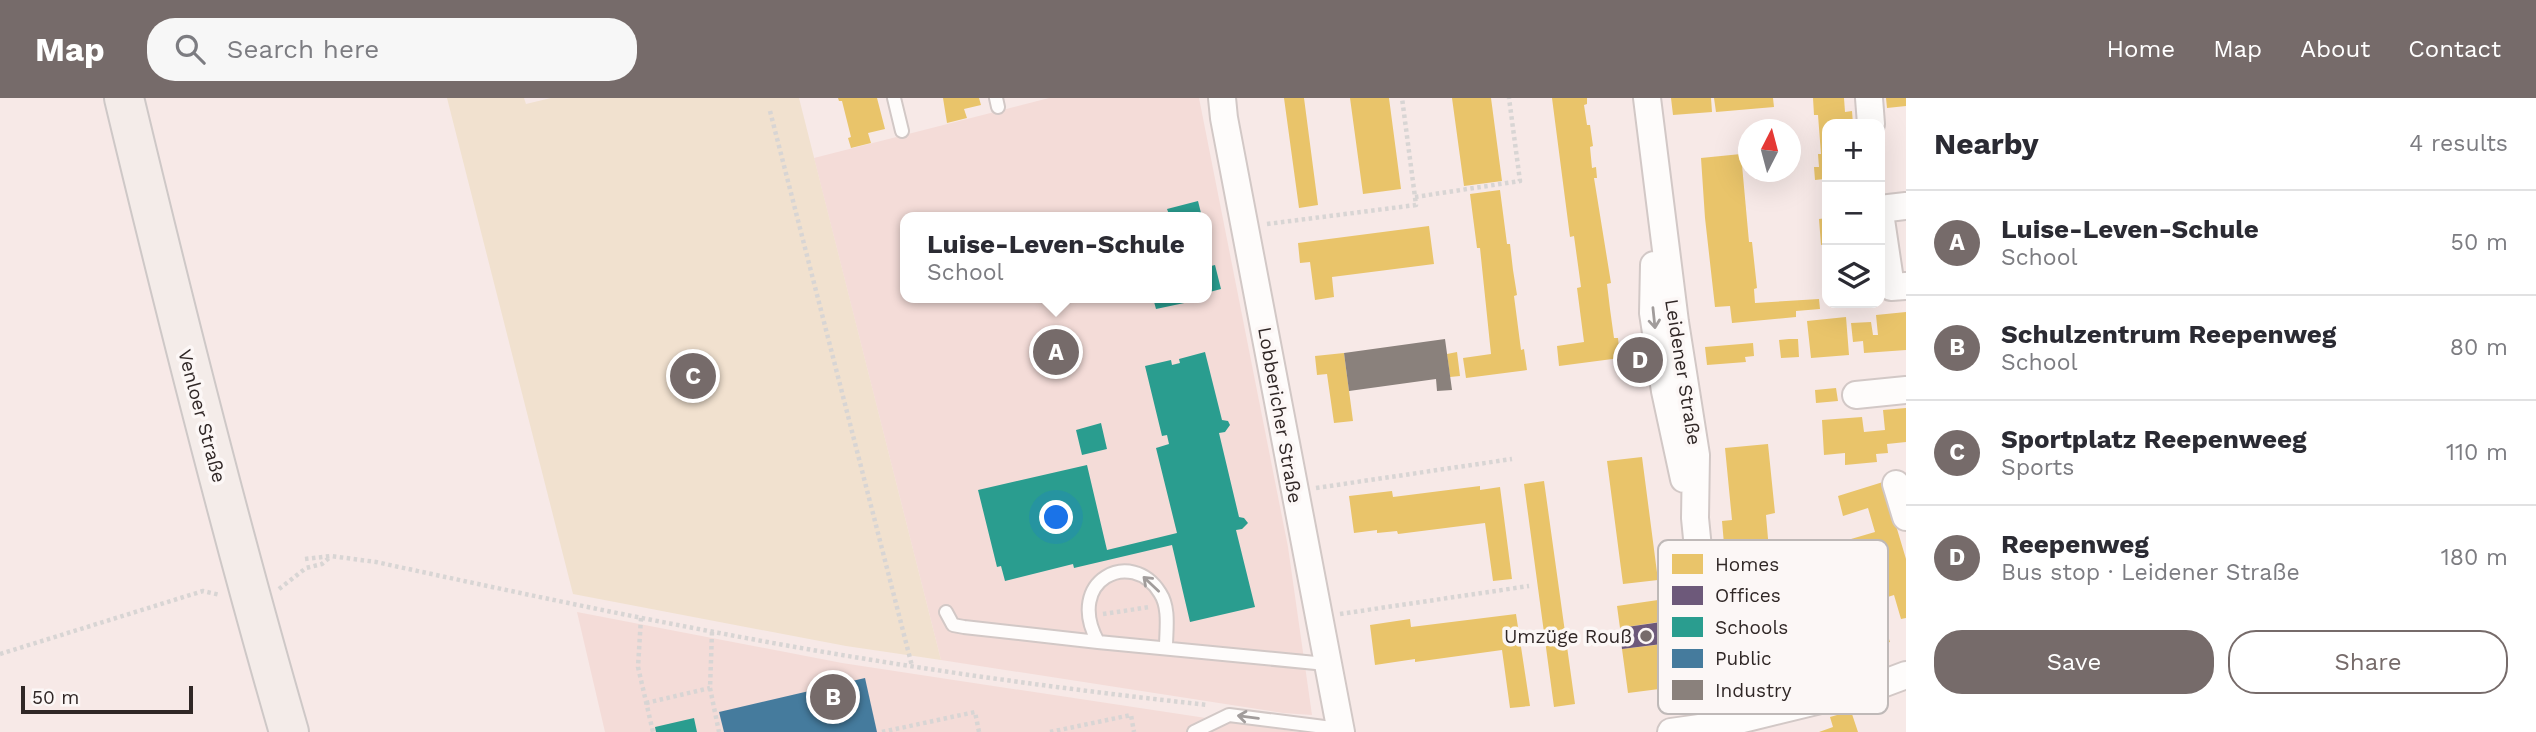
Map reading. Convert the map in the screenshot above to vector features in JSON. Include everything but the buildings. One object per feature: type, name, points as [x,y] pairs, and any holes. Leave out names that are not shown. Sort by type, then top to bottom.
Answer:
[{"type":"main road","name":"Venloer Straße","points":[[124,98],[179,326],[289,732]]},
{"type":"street","name":"Lobbericher Straße","points":[[1222,98],[1340,730]]},
{"type":"street","name":"Leidener Straße","points":[[1647,98],[1661,226],[1696,455],[1697,540]]},
{"type":"street","points":[[1869,98],[1871,119]]},
{"type":"street","points":[[1885,210],[1906,206]]},
{"type":"street","points":[[1885,245],[1891,287],[1906,286]]},
{"type":"street","points":[[1856,395],[1906,390]]},
{"type":"street","points":[[1896,484],[1906,517]]},
{"type":"street","points":[[1888,682],[1906,675]]},
{"type":"street","points":[[1671,732],[1715,729],[1772,714]]},
{"type":"lane","points":[[894,98],[902,131]]},
{"type":"lane","points":[[1098,642],[1090,627],[1087,608],[1094,587],[1110,574],[1130,572],[1146,578],[1161,594],[1167,617],[1166,647]]},
{"type":"lane","points":[[946,612],[953,625],[1326,664]]},
{"type":"lane","points":[[1194,732],[1229,715],[1340,730]]},
{"type":"path","points":[[1245,226],[1416,205],[1402,98]]},
{"type":"path","points":[[1415,197],[1520,181],[1509,98]]},
{"type":"path","points":[[770,111],[912,666]]},
{"type":"path","points":[[1294,491],[1512,459]]},
{"type":"path","points":[[305,559],[331,556],[365,560],[712,632],[912,666],[1104,694],[1210,705]]},
{"type":"path","points":[[1318,617],[1530,586]]},
{"type":"path","points":[[0,654],[203,591]]},
{"type":"path","points":[[1089,617],[1164,604]]},
{"type":"path","points":[[641,618],[638,667],[653,732]]},
{"type":"path","points":[[712,632],[710,688],[719,732]]},
{"type":"path","points":[[646,704],[710,688]]},
{"type":"path","points":[[883,732],[975,712],[979,732]]},
{"type":"path","points":[[1050,732],[1131,715],[1134,732]]},
{"type":"shaded area","points":[[447,98],[524,98],[526,104],[551,98],[799,98],[941,660],[846,646],[573,594]]},
{"type":"shaded area","points":[[1049,98],[1199,98],[1288,547],[1312,715],[1283,713],[941,660],[814,158]]},
{"type":"shaded area","points":[[577,612],[842,663],[1298,732],[605,732]]},
{"type":"place","name":"Luise-Leven-Schule","points":[[1056,352]]},
{"type":"place","name":"Reepenweg","points":[[1640,360]]},
{"type":"place","name":"Sportplatz Reepenweeg","points":[[693,376]]},
{"type":"place","name":"Umzüge Rouß","points":[[1646,636]]},
{"type":"place","name":"Schulzentrum Reepenweg","points":[[833,697]]}]
